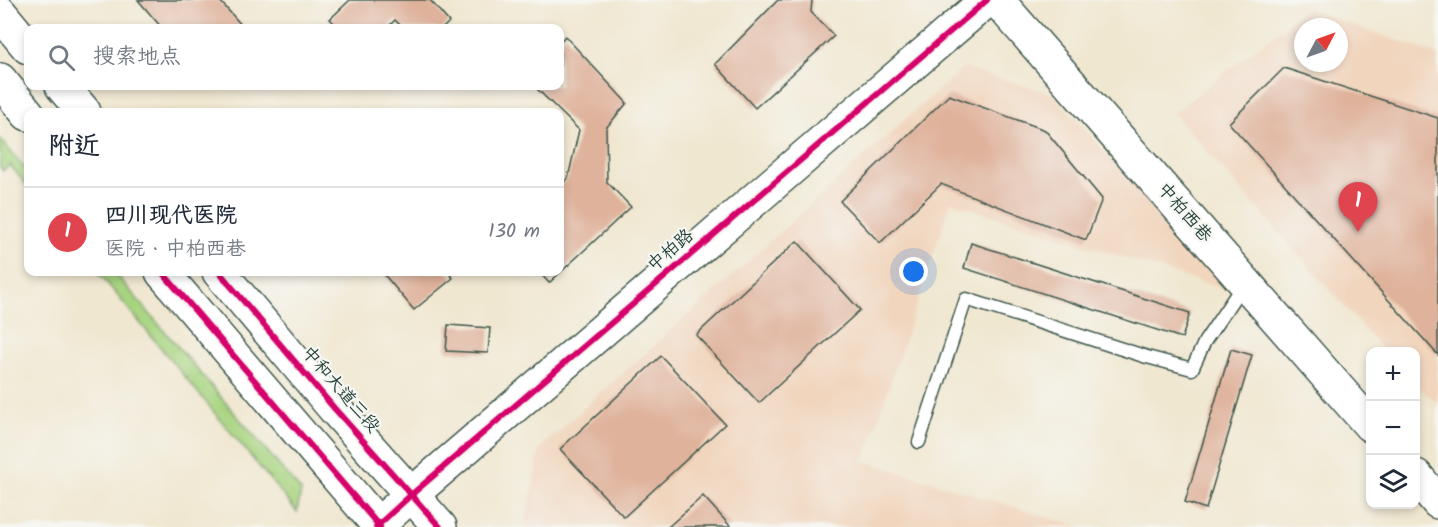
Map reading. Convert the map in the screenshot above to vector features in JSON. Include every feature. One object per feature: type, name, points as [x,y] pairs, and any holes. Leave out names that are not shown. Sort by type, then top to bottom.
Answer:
[{"type":"street","name":"中柏路","points":[[378,526],[411,495],[987,0]]},
{"type":"street","name":"中柏西巷","points":[[997,0],[1366,419]]},
{"type":"street","points":[[0,13],[24,41]]},
{"type":"street","points":[[0,80],[24,109]]},
{"type":"street","points":[[65,90],[81,108]]},
{"type":"street","points":[[165,276],[378,526]]},
{"type":"street","name":"中和大道三段","points":[[222,276],[334,408],[440,527]]},
{"type":"street","points":[[1420,481],[1438,502]]},
{"type":"lane","points":[[919,442],[966,298],[1147,357],[1192,369],[1205,341],[1245,282]]},
{"type":"shaded area","points":[[1307,9],[1333,18],[1295,18]]},
{"type":"shaded area","points":[[1294,19],[1294,72],[1348,72],[1348,23],[1438,55],[1438,403],[1420,389],[1420,347],[1380,347],[1173,113]]},
{"type":"shaded area","points":[[963,68],[1053,94],[1226,290],[951,202],[864,461],[1080,527],[525,527],[540,448]]},
{"type":"green space","points":[[0,139],[24,167],[24,182],[10,165],[3,171],[0,167]]},
{"type":"green space","points":[[101,276],[117,276],[301,491],[297,512]]},
{"type":"building","points":[[138,0],[219,0],[240,24],[159,24]]},
{"type":"building","points":[[350,0],[430,0],[449,22],[447,24],[399,24],[395,20],[391,24],[335,24],[330,19]]},
{"type":"building","points":[[778,0],[812,0],[811,12],[834,36],[755,108],[715,64]]},
{"type":"building","points":[[564,37],[627,103],[606,128],[607,182],[631,207],[564,269],[564,182],[568,178],[579,130],[564,115],[564,108],[556,108],[538,90],[564,90]]},
{"type":"building","points":[[1284,68],[1438,118],[1438,355],[1229,123]]},
{"type":"building","points":[[949,95],[1045,130],[1102,199],[1086,240],[941,184],[880,243],[840,201]]},
{"type":"building","points":[[797,241],[860,310],[759,403],[696,335]]},
{"type":"building","points":[[971,243],[1190,313],[1182,338],[964,268]]},
{"type":"building","points":[[385,276],[451,276],[453,278],[414,310]]},
{"type":"building","points":[[543,276],[557,276],[549,283]]},
{"type":"building","points":[[448,325],[490,328],[488,353],[446,351]]},
{"type":"building","points":[[1231,349],[1252,355],[1206,509],[1185,502]]},
{"type":"building","points":[[661,356],[725,424],[624,517],[560,449]]},
{"type":"building","points":[[703,496],[731,527],[668,527]]},
{"type":"cycle path","points":[[376,527],[987,0]]},
{"type":"cycle path","points":[[165,276],[380,527]]},
{"type":"cycle path","points":[[222,276],[334,408],[440,527]]},
{"type":"place","name":"四川现代医院","points":[[1358,232]]}]
